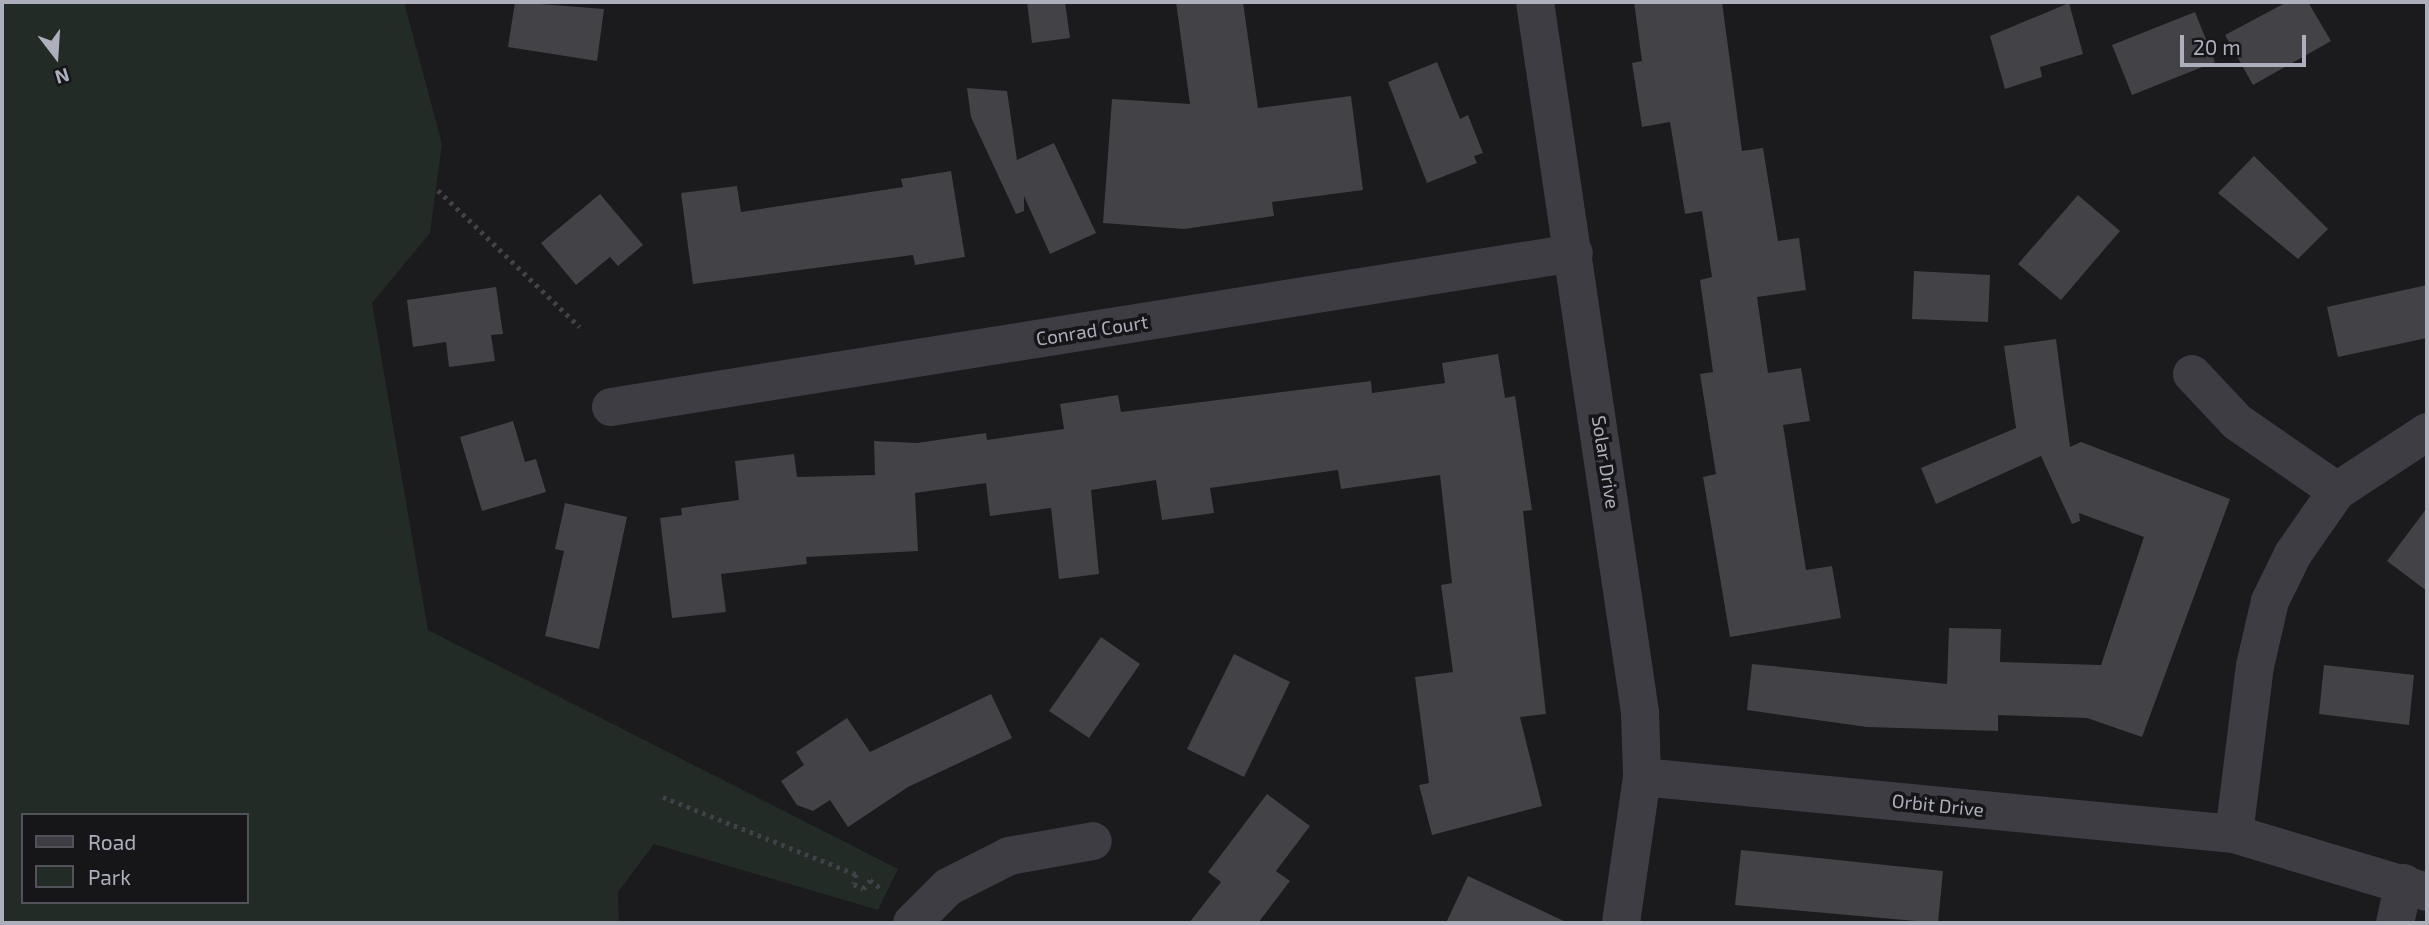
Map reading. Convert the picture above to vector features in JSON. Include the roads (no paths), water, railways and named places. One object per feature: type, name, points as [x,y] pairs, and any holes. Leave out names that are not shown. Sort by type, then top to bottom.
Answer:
[{"type":"street","name":"Solar Drive","points":[[1535,2],[1632,636],[1642,777],[1620,923]]},
{"type":"street","name":"Conrad Court","points":[[611,407],[1574,253]]},
{"type":"street","points":[[2192,374],[2237,422],[2337,491]]},
{"type":"street","points":[[2234,834],[2270,601],[2293,554],[2337,491],[2427,432]]},
{"type":"street","name":"Orbit Drive","points":[[1642,777],[2234,834],[2416,888]]},
{"type":"street","points":[[912,923],[948,887],[1009,856],[1093,841]]},
{"type":"street","points":[[2395,923],[2416,888]]}]
